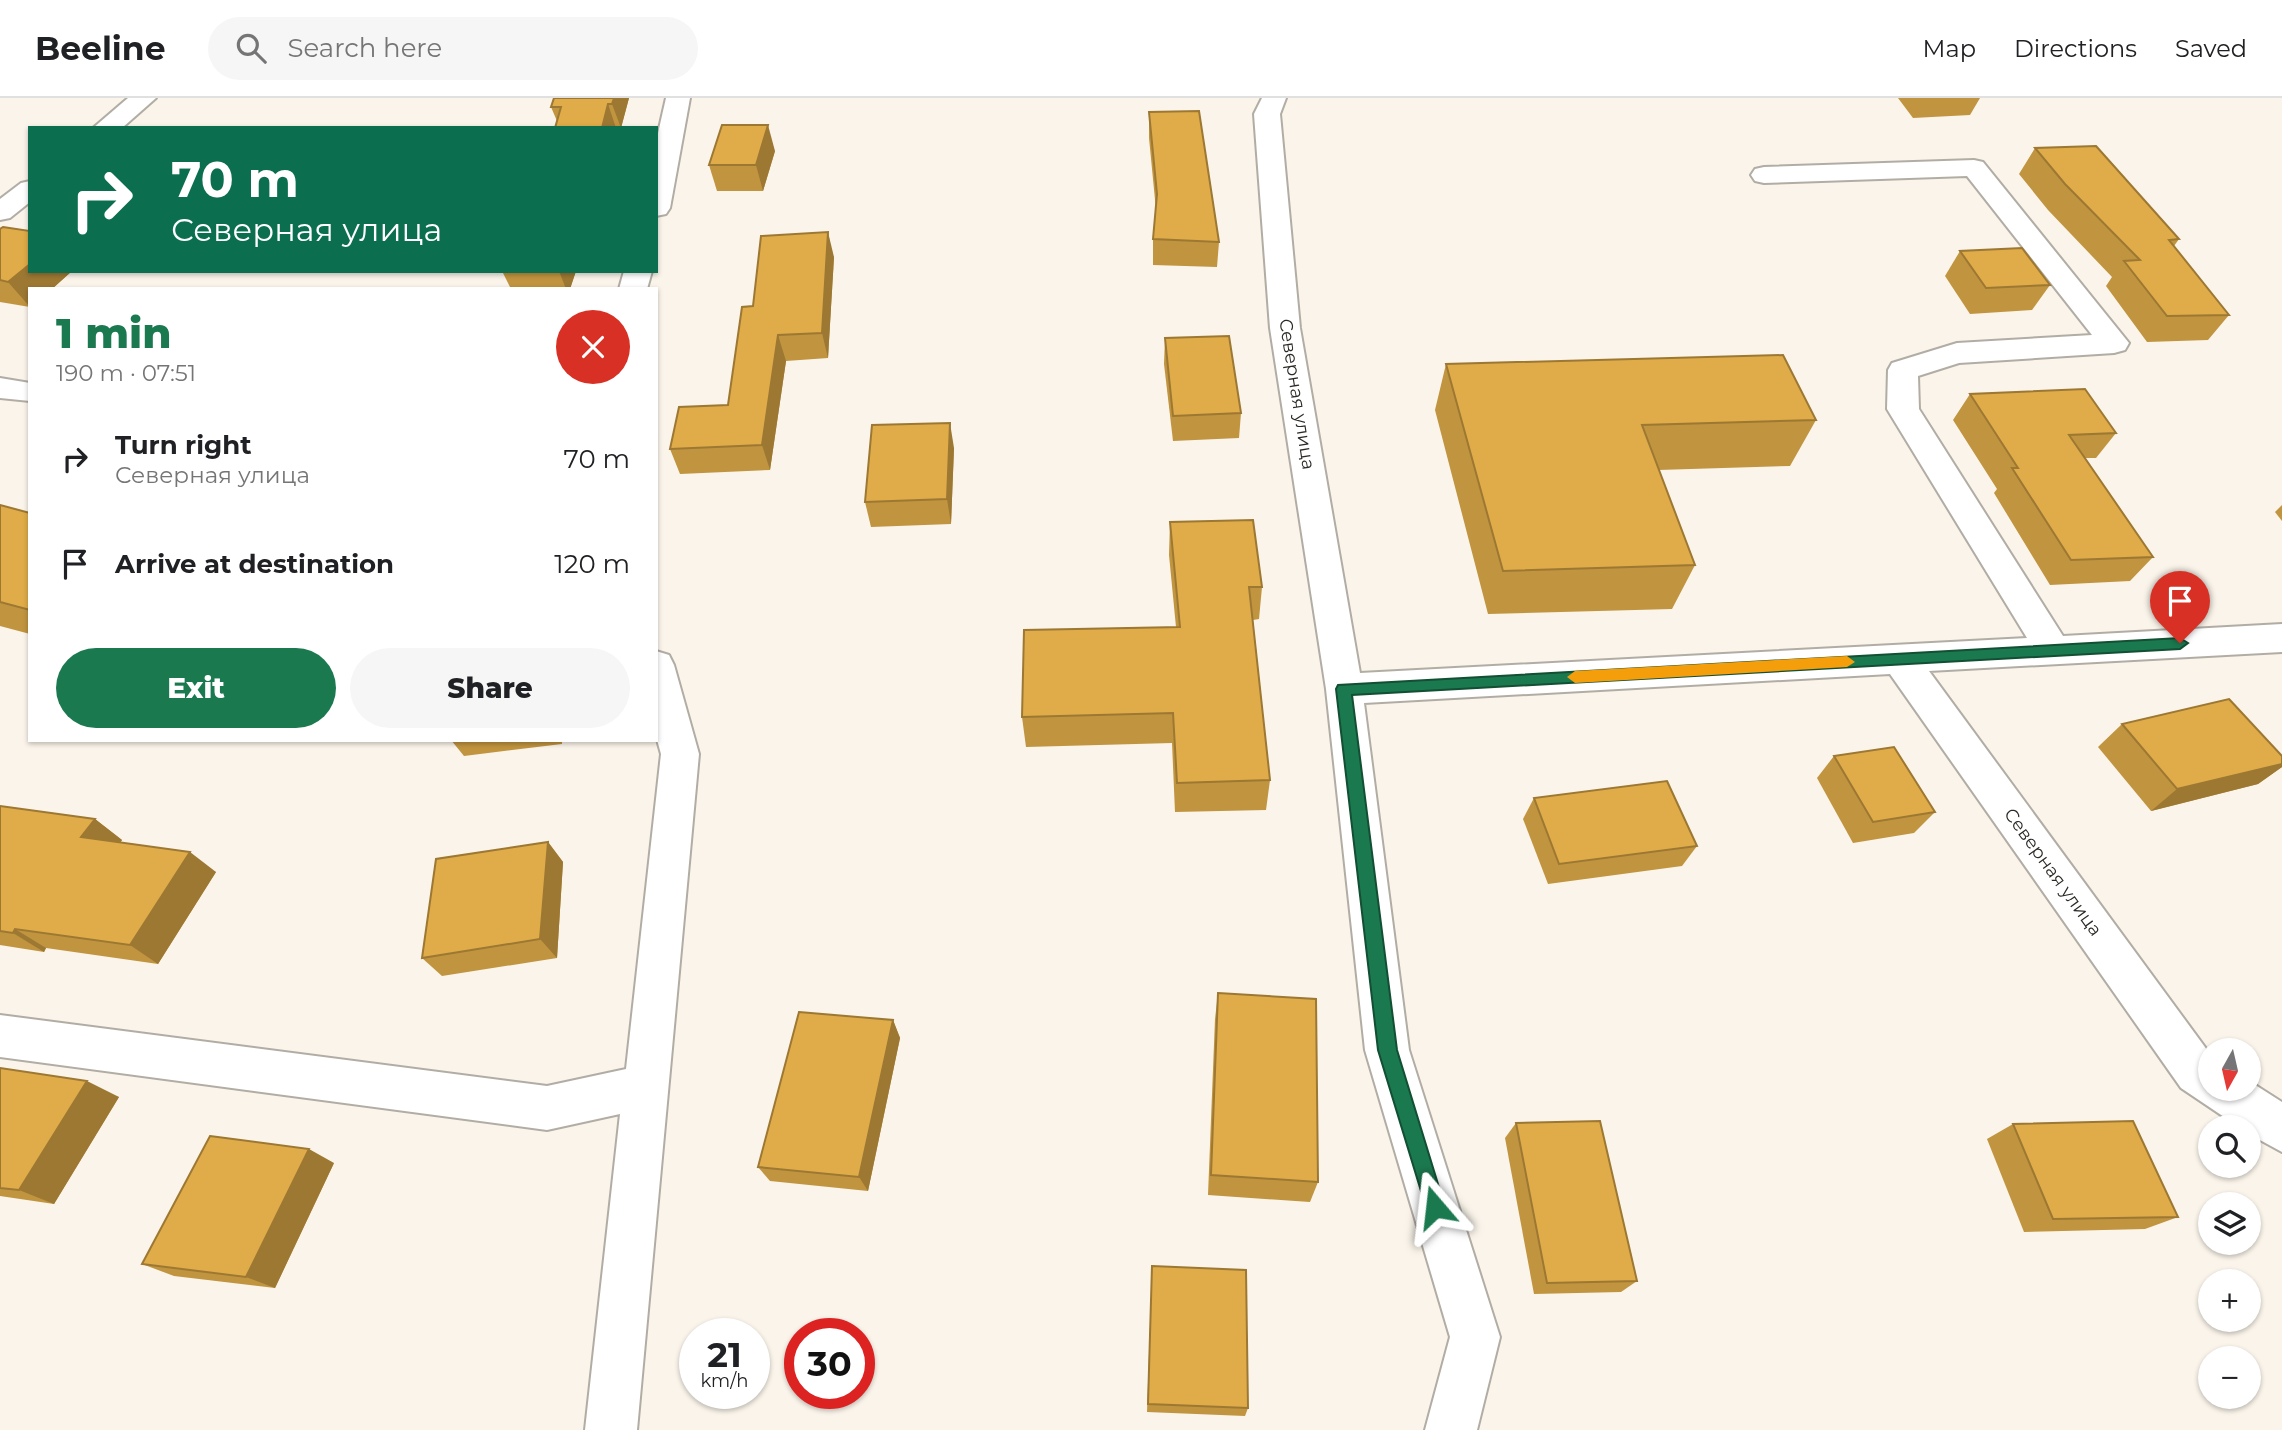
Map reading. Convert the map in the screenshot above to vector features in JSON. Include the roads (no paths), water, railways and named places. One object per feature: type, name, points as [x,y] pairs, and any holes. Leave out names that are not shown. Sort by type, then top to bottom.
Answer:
[{"type":"street","points":[[109,126],[144,98]]},
{"type":"street","points":[[658,198],[678,98]]},
{"type":"street","name":"Северная улица","points":[[1274,98],[1267,114],[1285,328],[1343,689],[1387,1050],[1475,1337],[1451,1430]]},
{"type":"street","points":[[1764,174],[1975,168],[2114,343],[1957,353],[1903,370],[1903,409],[2053,650]]},
{"type":"street","points":[[0,212],[28,190]]},
{"type":"street","points":[[1343,689],[2282,638]]},
{"type":"street","name":"Северная улица","points":[[1900,659],[2198,1074]]},
{"type":"street","points":[[611,1430],[680,754],[658,672]]},
{"type":"street","points":[[0,1036],[547,1108],[646,1086]]},
{"type":"street","points":[[2240,1101],[2282,1129]]}]
